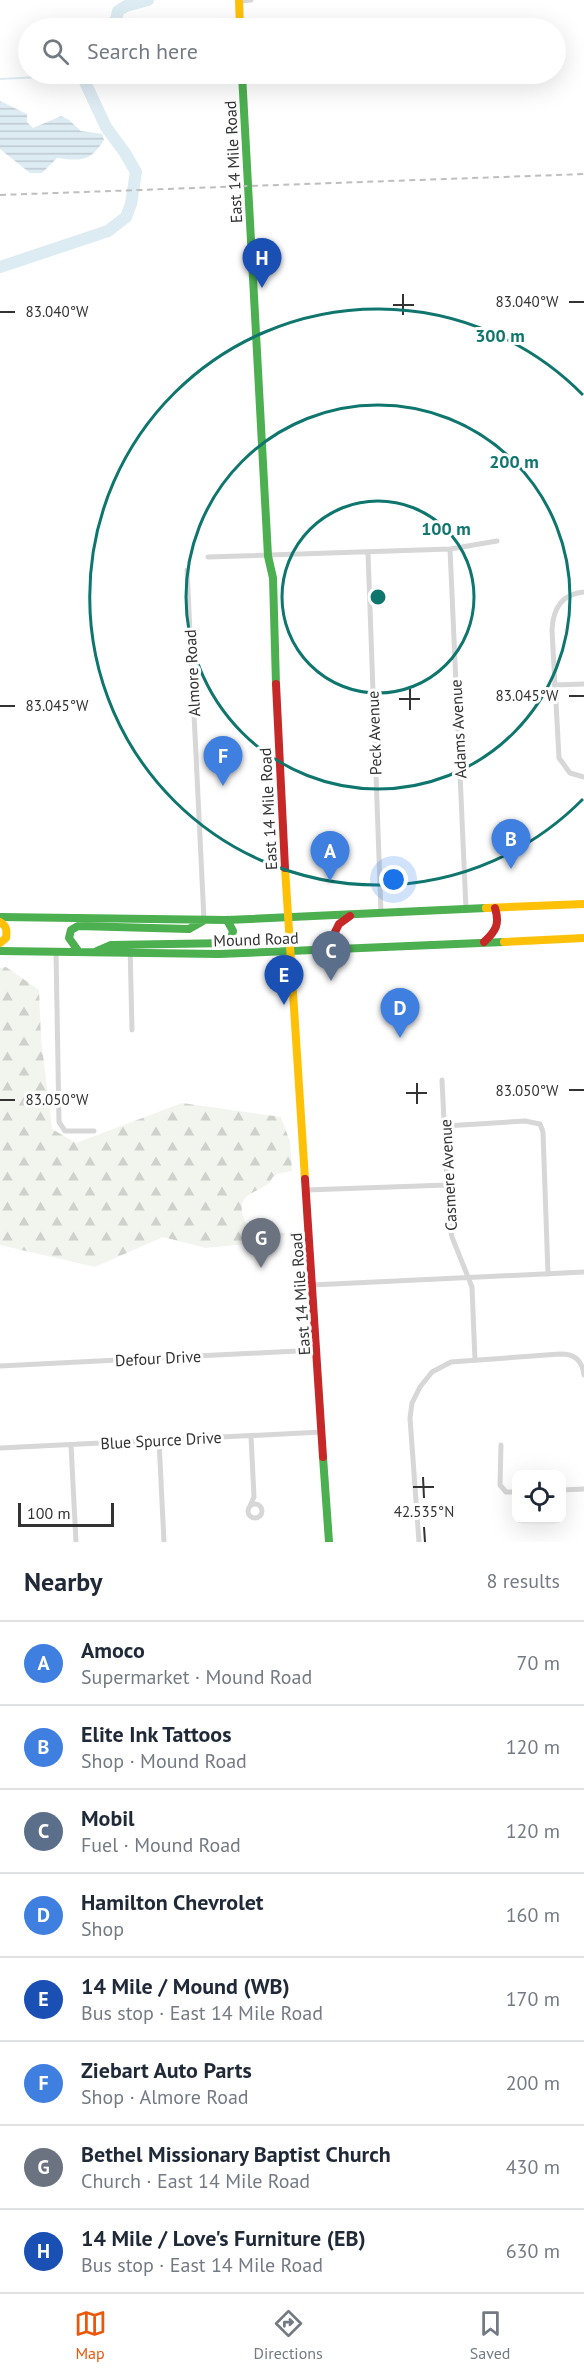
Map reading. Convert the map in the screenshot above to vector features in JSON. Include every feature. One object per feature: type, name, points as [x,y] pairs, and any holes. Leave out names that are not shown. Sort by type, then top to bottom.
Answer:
[{"type":"main road","points":[[239,0],[240,18]]},
{"type":"main road","name":"East 14 Mile Road","points":[[243,84],[268,556],[273,578],[276,709],[290,951],[329,1542]]},
{"type":"main road","name":"Mound Road","points":[[0,920],[204,921],[584,904]]},
{"type":"main road","points":[[484,942],[499,928],[500,919],[495,908]]},
{"type":"main road","points":[[341,949],[336,942],[335,932],[339,924],[351,915]]},
{"type":"main road","points":[[0,920],[5,926],[6,938],[0,943]]},
{"type":"main road","points":[[130,949],[230,944],[234,937],[233,928],[227,920]]},
{"type":"main road","points":[[79,952],[69,938],[71,930],[78,926],[189,929],[204,921]]},
{"type":"main road","name":"Mound Road","points":[[0,951],[93,952],[130,949],[219,954],[584,938]]},
{"type":"street","points":[[239,0],[251,0]]},
{"type":"street","points":[[208,557],[450,549],[497,541]]},
{"type":"street","name":"Adams Avenue","points":[[450,549],[466,909]]},
{"type":"street","name":"Peck Avenue","points":[[368,553],[381,913]]},
{"type":"street","name":"Almore Road","points":[[187,570],[204,921]]},
{"type":"street","points":[[584,592],[569,596],[558,605],[552,630],[560,758],[570,773],[584,777]]},
{"type":"street","points":[[554,685],[584,684]]},
{"type":"street","points":[[130,949],[132,1030]]},
{"type":"street","points":[[56,951],[59,1122],[62,1130],[94,1131]]},
{"type":"street","name":"Casmere Avenue","points":[[442,1080],[452,1237],[472,1287],[475,1360]]},
{"type":"street","points":[[445,1126],[525,1121],[540,1125],[543,1132],[548,1274]]},
{"type":"street","points":[[306,1190],[447,1185]]},
{"type":"street","points":[[312,1285],[584,1272]]},
{"type":"street","name":"Defour Drive","points":[[0,1366],[317,1350]]},
{"type":"street","points":[[419,1542],[410,1429],[412,1403],[420,1387],[432,1372],[451,1362],[568,1354],[574,1356],[581,1364],[584,1375]]},
{"type":"street","name":"Blue Spurce Drive","points":[[0,1448],[322,1432]]},
{"type":"street","points":[[251,1436],[254,1497],[248,1515],[254,1519],[262,1514],[254,1497]]},
{"type":"street","points":[[159,1440],[164,1542]]},
{"type":"street","points":[[71,1445],[76,1542]]},
{"type":"street","points":[[501,1445],[500,1485],[506,1492],[512,1492]]},
{"type":"street","points":[[566,1490],[584,1489]]},
{"type":"street","points":[[250,1506],[259,1505]]},
{"type":"green space","points":[[6,967],[39,990],[41,1038],[52,1129],[76,1143],[182,1103],[281,1117],[290,1142],[292,1171],[274,1176],[268,1184],[246,1197],[243,1201],[242,1213],[245,1222],[286,1234],[279,1239],[263,1242],[206,1248],[163,1237],[95,1267],[0,1245],[0,968]]},
{"type":"shaded area","points":[[0,101],[27,114],[27,122],[33,128],[61,116],[81,131],[102,134],[104,140],[89,156],[72,160],[57,158],[42,173],[30,173],[0,149]]},
{"type":"waterway","points":[[116,18],[118,11],[126,6],[148,0]]},
{"type":"waterway","points":[[0,79],[18,78]]},
{"type":"waterway","points":[[0,267],[108,231],[126,217],[131,204],[136,172],[106,127],[86,84]]},
{"type":"railway","points":[[0,195],[584,174]]},
{"type":"traffic: fast","points":[[243,84],[268,556],[273,578],[276,684]]},
{"type":"traffic: fast","points":[[0,917],[227,920],[486,908]]},
{"type":"traffic: fast","points":[[97,951],[111,945],[230,943],[233,931],[227,920]]},
{"type":"traffic: fast","points":[[79,952],[69,938],[71,930],[78,926],[189,929],[203,921]]},
{"type":"traffic: fast","points":[[0,951],[219,954],[504,942]]},
{"type":"traffic: fast","points":[[323,1457],[329,1542]]},
{"type":"traffic: slow","points":[[239,0],[240,18]]},
{"type":"traffic: slow","points":[[285,868],[305,1179]]},
{"type":"traffic: slow","points":[[486,908],[584,904]]},
{"type":"traffic: slow","points":[[0,922],[5,927],[6,933],[6,938],[0,943]]},
{"type":"traffic: slow","points":[[504,942],[584,938]]},
{"type":"traffic: jam","points":[[276,684],[285,868]]},
{"type":"traffic: jam","points":[[484,942],[496,927],[495,908]]},
{"type":"traffic: jam","points":[[341,949],[335,932],[339,924],[350,916]]},
{"type":"traffic: jam","points":[[305,1179],[323,1457]]},
{"type":"place","name":"14 Mile / Love's Furniture (EB)","points":[[262,288]]},
{"type":"place","name":"Ziebart Auto Parts","points":[[223,786]]},
{"type":"place","name":"Elite Ink Tattoos","points":[[511,869]]},
{"type":"place","name":"Amoco","points":[[330,881]]},
{"type":"place","name":"Mobil","points":[[331,981]]},
{"type":"place","name":"14 Mile / Mound (WB)","points":[[284,1005]]},
{"type":"place","name":"Hamilton Chevrolet","points":[[400,1038]]},
{"type":"place","name":"Bethel Missionary Baptist Church","points":[[261,1268]]}]
